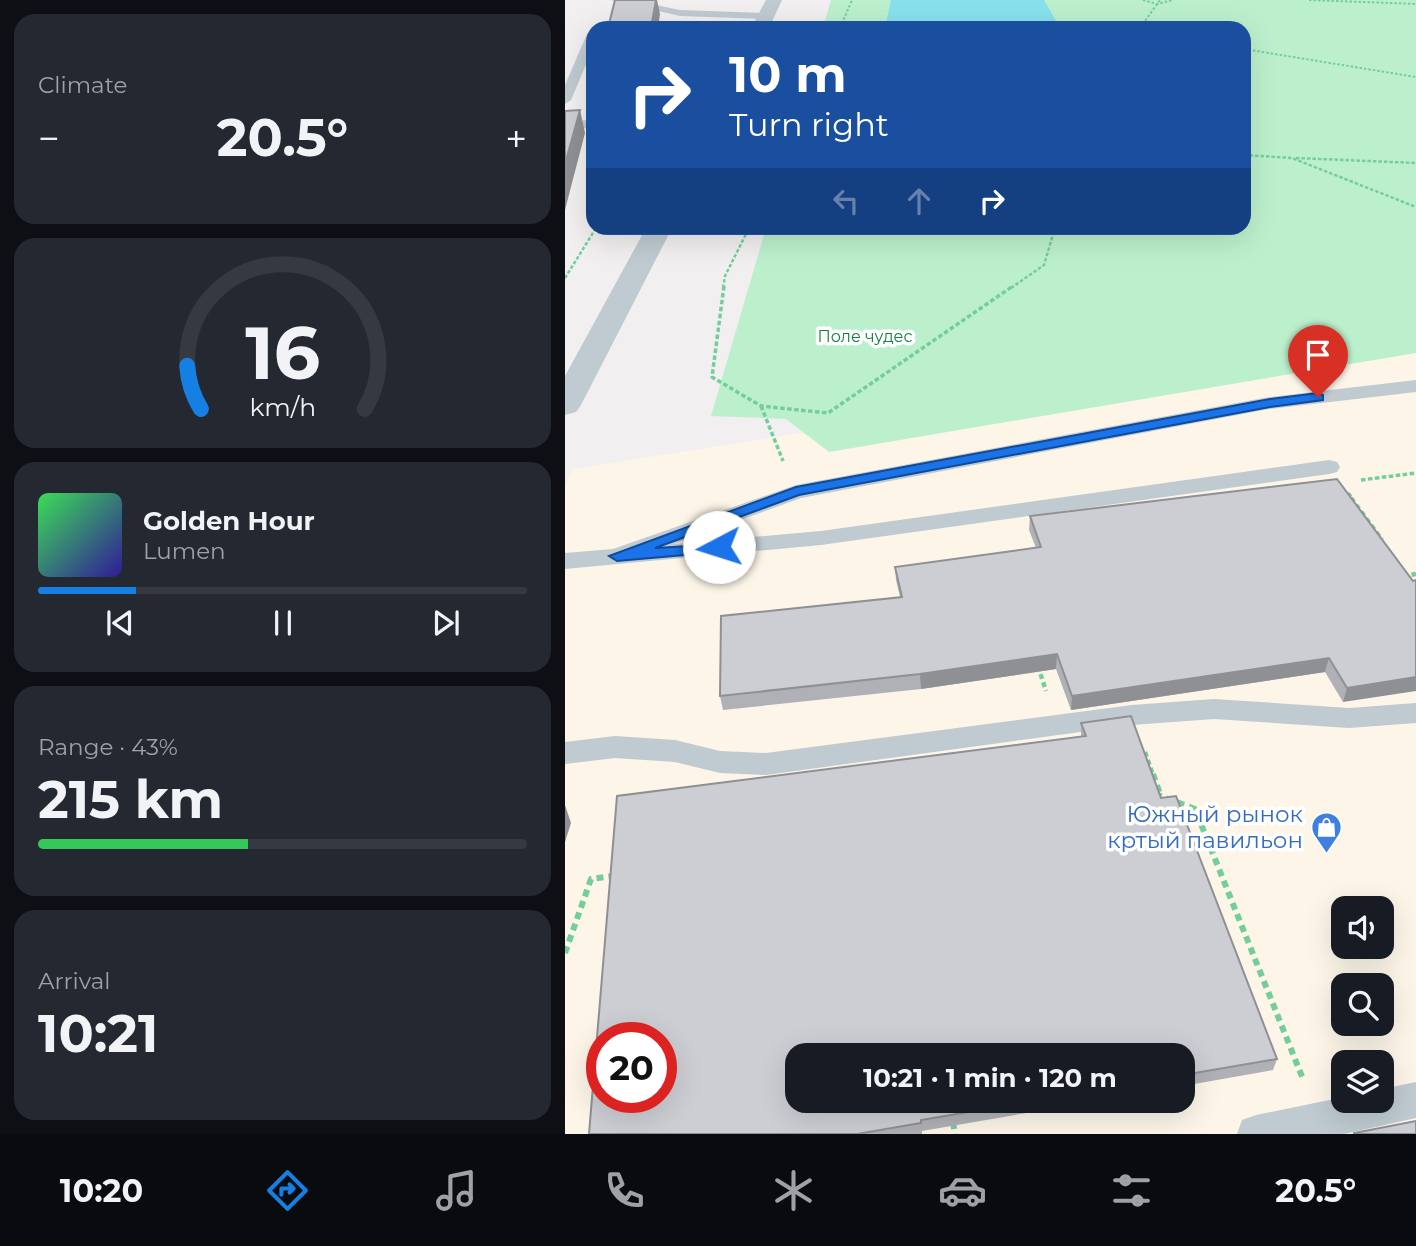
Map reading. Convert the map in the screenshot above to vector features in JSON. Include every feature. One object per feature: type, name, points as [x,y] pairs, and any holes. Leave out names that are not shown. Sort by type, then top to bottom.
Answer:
[{"type":"street","points":[[565,405],[655,235]]},
{"type":"lane","points":[[616,0],[680,13],[767,15]]},
{"type":"lane","points":[[565,100],[586,50]]},
{"type":"lane","points":[[565,125],[586,124]]},
{"type":"lane","points":[[617,556],[796,492],[1270,403],[1416,386]]},
{"type":"lane","points":[[565,561],[821,538],[1335,474]]},
{"type":"lane","points":[[565,753],[615,747],[675,751],[720,762],[766,764],[1132,715],[1214,709],[1349,718],[1416,713]]},
{"type":"lane","points":[[1256,1134],[1416,1100]]},
{"type":"path","points":[[843,21],[852,0]]},
{"type":"path","points":[[1143,0],[1157,4],[1173,0]]},
{"type":"path","points":[[1145,21],[1160,0]]},
{"type":"path","points":[[1309,0],[1416,4]]},
{"type":"path","points":[[1251,50],[1416,77]]},
{"type":"path","points":[[1251,155],[1416,163]]},
{"type":"path","points":[[1292,158],[1416,207]]},
{"type":"path","points":[[565,278],[592,235]]},
{"type":"path","points":[[746,235],[725,276],[712,377],[761,406],[828,413],[1044,265],[1053,235]]},
{"type":"path","points":[[761,406],[796,492]]},
{"type":"path","points":[[1335,474],[1416,473]]},
{"type":"path","points":[[1335,474],[1385,544]]},
{"type":"path","points":[[1400,565],[1408,575]]},
{"type":"path","points":[[1394,577],[1416,574]]},
{"type":"path","points":[[1037,664],[1057,725]]},
{"type":"path","points":[[1132,715],[1160,794]]},
{"type":"path","points":[[1147,796],[1160,794],[1195,809],[1319,1120]]},
{"type":"path","points":[[565,953],[591,879],[619,875]]},
{"type":"path","points":[[951,1113],[955,1134]]},
{"type":"shaded area","points":[[1416,335],[1416,1134],[565,1134],[565,485],[573,469]]},
{"type":"green space","name":"Поле чудес","points":[[831,0],[1416,0],[1416,353],[829,452],[786,419],[711,416],[764,235],[1251,235],[1251,21],[825,21]]},
{"type":"water","points":[[891,0],[1044,0],[1056,21],[886,21]]},
{"type":"building","points":[[615,0],[656,0],[652,21],[610,21]]},
{"type":"building","points":[[580,110],[565,164],[565,111]]},
{"type":"building","points":[[1337,479],[1413,581],[1416,580],[1416,677],[1347,688],[1329,658],[1072,696],[1057,654],[920,674],[720,696],[721,616],[902,597],[895,567],[1041,547],[1030,516]]},
{"type":"building","points":[[1131,716],[1161,798],[1176,796],[1277,1059],[1195,1073],[1195,1043],[785,1043],[785,1113],[962,1113],[857,1134],[589,1134],[591,1113],[677,1113],[677,1022],[598,1022],[617,796],[1086,736],[1081,723]]},
{"type":"building","points":[[1416,1121],[1416,1134],[1354,1134],[1354,1133]]},
{"type":"place","name":"Южный рынок кртый павильон","points":[[1326,854]]},
{"type":"route","points":[[719,547],[617,556],[796,492],[1270,403],[1318,397]]}]
